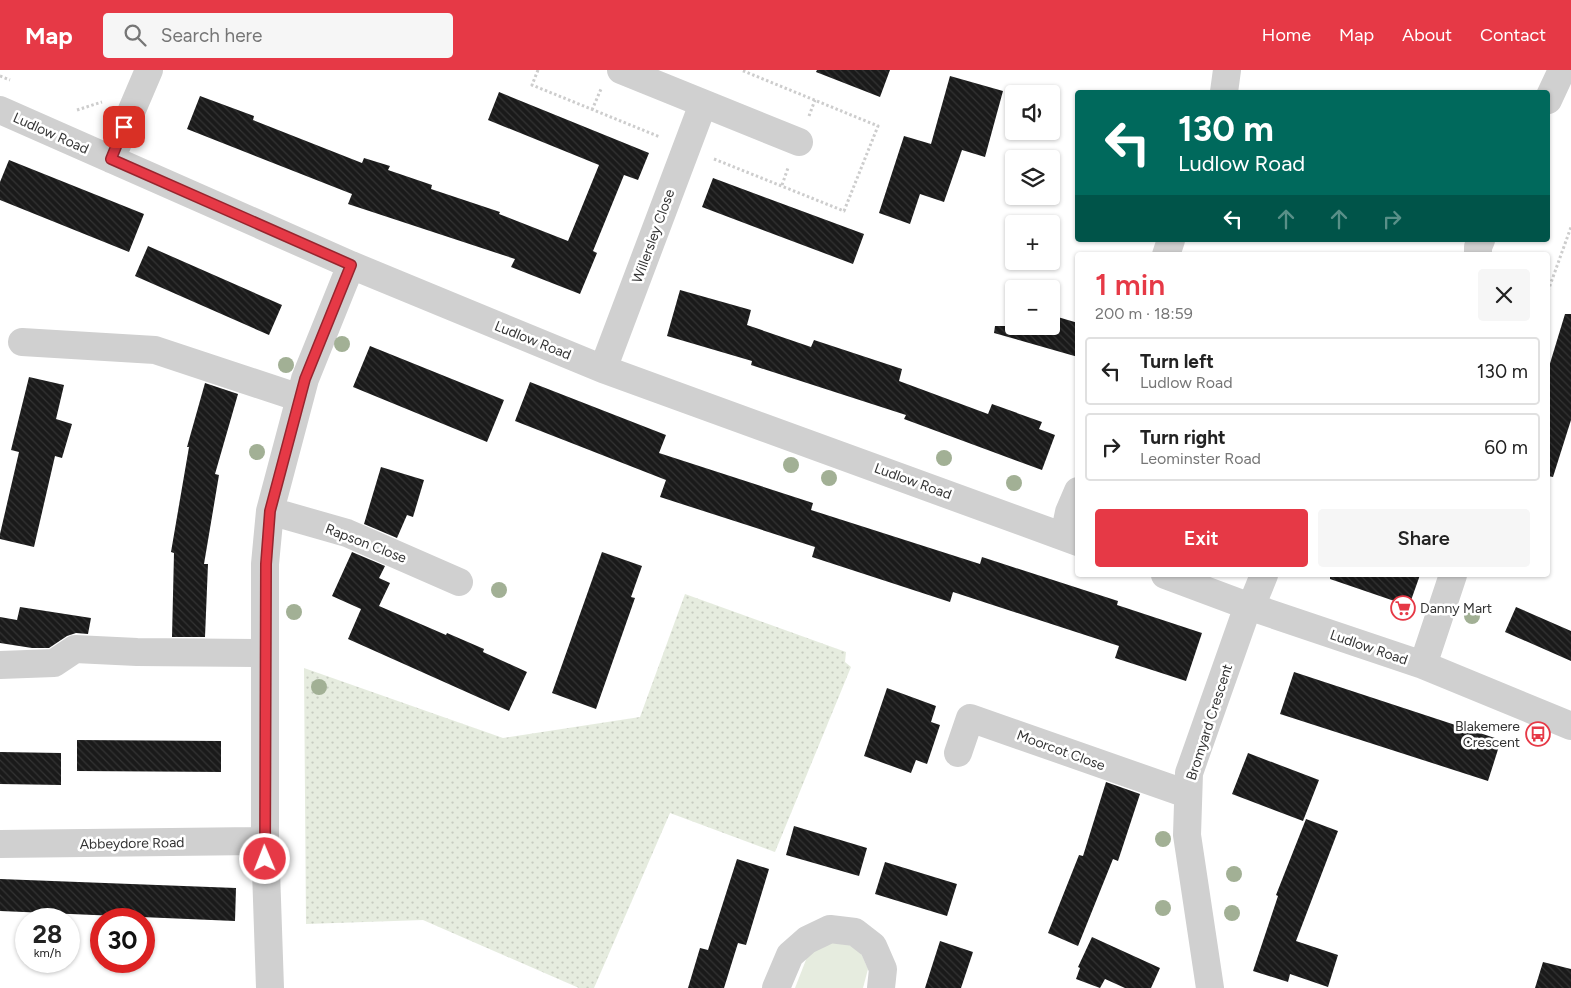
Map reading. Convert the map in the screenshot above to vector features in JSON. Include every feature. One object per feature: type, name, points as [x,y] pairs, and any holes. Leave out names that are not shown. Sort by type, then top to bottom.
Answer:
[{"type":"street","points":[[111,159],[149,70]]},
{"type":"street","points":[[621,70],[799,142]]},
{"type":"street","points":[[1224,90],[1227,70]]},
{"type":"street","points":[[1550,96],[1562,70]]},
{"type":"street","name":"Willersley Close","points":[[602,369],[703,104]]},
{"type":"street","name":"Ludlow Road","points":[[0,110],[351,265],[602,369],[1071,539]]},
{"type":"street","points":[[270,988],[265,841],[265,653],[266,564],[270,511],[305,379],[351,265]]},
{"type":"street","points":[[22,342],[155,350],[300,398]]},
{"type":"street","points":[[1071,539],[1070,512],[1075,499]]},
{"type":"street","name":"Rapson Close","points":[[270,511],[347,533],[459,582]]},
{"type":"street","name":"Ludlow Road","points":[[1170,577],[1249,607],[1422,665],[1571,726]]},
{"type":"street","name":"Bromyard Crescent","points":[[1210,988],[1187,835],[1189,773],[1249,607],[1263,577]]},
{"type":"street","points":[[1422,665],[1452,577]]},
{"type":"street","points":[[0,665],[54,663],[74,649],[137,652],[265,653]]},
{"type":"street","name":"Moorcot Close","points":[[958,753],[970,718],[1187,794]]},
{"type":"street","name":"Abbeydore Road","points":[[0,844],[265,841]]},
{"type":"street","points":[[776,988],[790,955],[807,940],[830,928],[854,932],[873,946],[883,970],[881,988]]},
{"type":"path","points":[[538,70],[532,85],[686,147]]},
{"type":"path","points":[[0,76],[17,84]]},
{"type":"path","points":[[76,111],[106,101]]},
{"type":"path","points":[[1550,285],[1571,227]]},
{"type":"shaded area","points":[[685,594],[846,652],[845,662],[851,667],[775,852],[670,813],[594,988],[579,988],[423,920],[306,924],[304,668],[503,738],[640,717]]},
{"type":"shaded area","points":[[833,940],[850,943],[860,951],[868,969],[863,988],[795,988],[809,952]]},
{"type":"building","points":[[817,70],[890,70],[880,97],[816,72]]},
{"type":"building","points":[[950,76],[1003,91],[985,157],[962,150],[944,202],[920,194],[910,224],[879,213],[904,136],[931,144]]},
{"type":"building","points":[[499,92],[649,153],[638,180],[624,175],[593,251],[597,253],[580,294],[511,267],[515,259],[348,204],[352,194],[187,129],[200,96],[254,116],[253,120],[362,163],[364,158],[390,166],[388,170],[432,185],[431,189],[500,212],[499,214],[568,241],[599,165],[488,120]]},
{"type":"building","points":[[9,160],[144,214],[129,252],[0,200],[0,182]]},
{"type":"building","points":[[713,178],[864,234],[853,264],[702,207]]},
{"type":"building","points":[[148,246],[282,305],[269,335],[135,276]]},
{"type":"building","points":[[680,290],[751,310],[747,325],[811,347],[814,340],[902,369],[899,381],[988,414],[992,404],[1042,422],[1039,429],[1055,435],[1042,470],[904,419],[906,415],[751,365],[752,361],[667,336]]},
{"type":"building","points":[[1565,314],[1571,314],[1571,420],[1553,477],[1550,476],[1550,363]]},
{"type":"building","points":[[1060,318],[1075,322],[1075,356],[994,333],[995,326],[1005,326],[1005,335],[1060,335]]},
{"type":"building","points":[[370,346],[504,400],[487,442],[353,387]]},
{"type":"building","points":[[29,377],[64,385],[56,419],[72,424],[62,458],[55,456],[34,547],[0,539],[19,452],[11,450]]},
{"type":"building","points":[[530,382],[666,435],[659,453],[813,503],[811,510],[980,564],[982,557],[1118,601],[1117,605],[1202,633],[1186,681],[1115,658],[1119,646],[953,592],[950,602],[812,557],[815,547],[660,497],[666,480],[515,421]]},
{"type":"building","points":[[205,383],[238,394],[215,474],[219,475],[204,564],[208,564],[205,637],[172,637],[174,553],[171,552],[189,447],[187,447]]},
{"type":"building","points":[[381,467],[424,480],[413,517],[407,515],[397,538],[364,524]]},
{"type":"building","points":[[352,552],[385,566],[379,578],[390,583],[379,606],[484,649],[483,652],[527,672],[509,711],[348,639],[361,609],[332,596]]},
{"type":"building","points":[[602,552],[642,566],[631,597],[635,598],[596,709],[552,693]]},
{"type":"building","points":[[1330,577],[1419,577],[1409,606],[1330,579]]},
{"type":"building","points":[[20,607],[91,618],[88,634],[76,633],[67,636],[49,648],[32,648],[0,643],[0,617],[17,620]]},
{"type":"building","points":[[1516,607],[1571,631],[1571,661],[1505,632]]},
{"type":"building","points":[[1294,672],[1501,740],[1488,781],[1280,714]]},
{"type":"building","points":[[887,688],[936,706],[931,722],[940,725],[927,764],[916,760],[911,773],[864,756]]},
{"type":"building","points":[[77,740],[221,741],[221,772],[77,771]]},
{"type":"building","points":[[0,752],[61,753],[61,785],[0,784]]},
{"type":"building","points":[[1248,753],[1319,780],[1303,821],[1232,794]]},
{"type":"building","points":[[1106,782],[1140,794],[1118,861],[1113,859],[1078,946],[1048,933],[1079,855],[1083,856]]},
{"type":"building","points":[[1306,819],[1338,831],[1296,941],[1338,955],[1328,987],[1290,974],[1288,982],[1253,971],[1278,896],[1276,895]]},
{"type":"building","points":[[794,826],[867,848],[859,876],[786,855]]},
{"type":"building","points":[[737,859],[769,869],[746,945],[738,943],[724,988],[688,988],[700,948],[708,950]]},
{"type":"building","points":[[885,862],[957,884],[947,916],[875,894]]},
{"type":"building","points":[[0,879],[236,888],[235,921],[155,918],[155,908],[90,908],[90,915],[80,914],[80,908],[15,908],[15,912],[0,911]]},
{"type":"building","points":[[1092,937],[1160,968],[1151,988],[1125,988],[1105,979],[1100,988],[1076,979],[1080,968],[1078,967]]},
{"type":"building","points":[[940,941],[973,952],[961,988],[925,988]]},
{"type":"building","points":[[1543,962],[1571,969],[1571,988],[1535,988]]},
{"type":"place","name":"Danny Mart","points":[[1403,608]]},
{"type":"place","name":"Blakemere Crescent","points":[[1538,734]]},
{"type":"route","points":[[124,127],[111,159],[351,265],[305,379],[270,511],[266,564],[265,859]]}]
